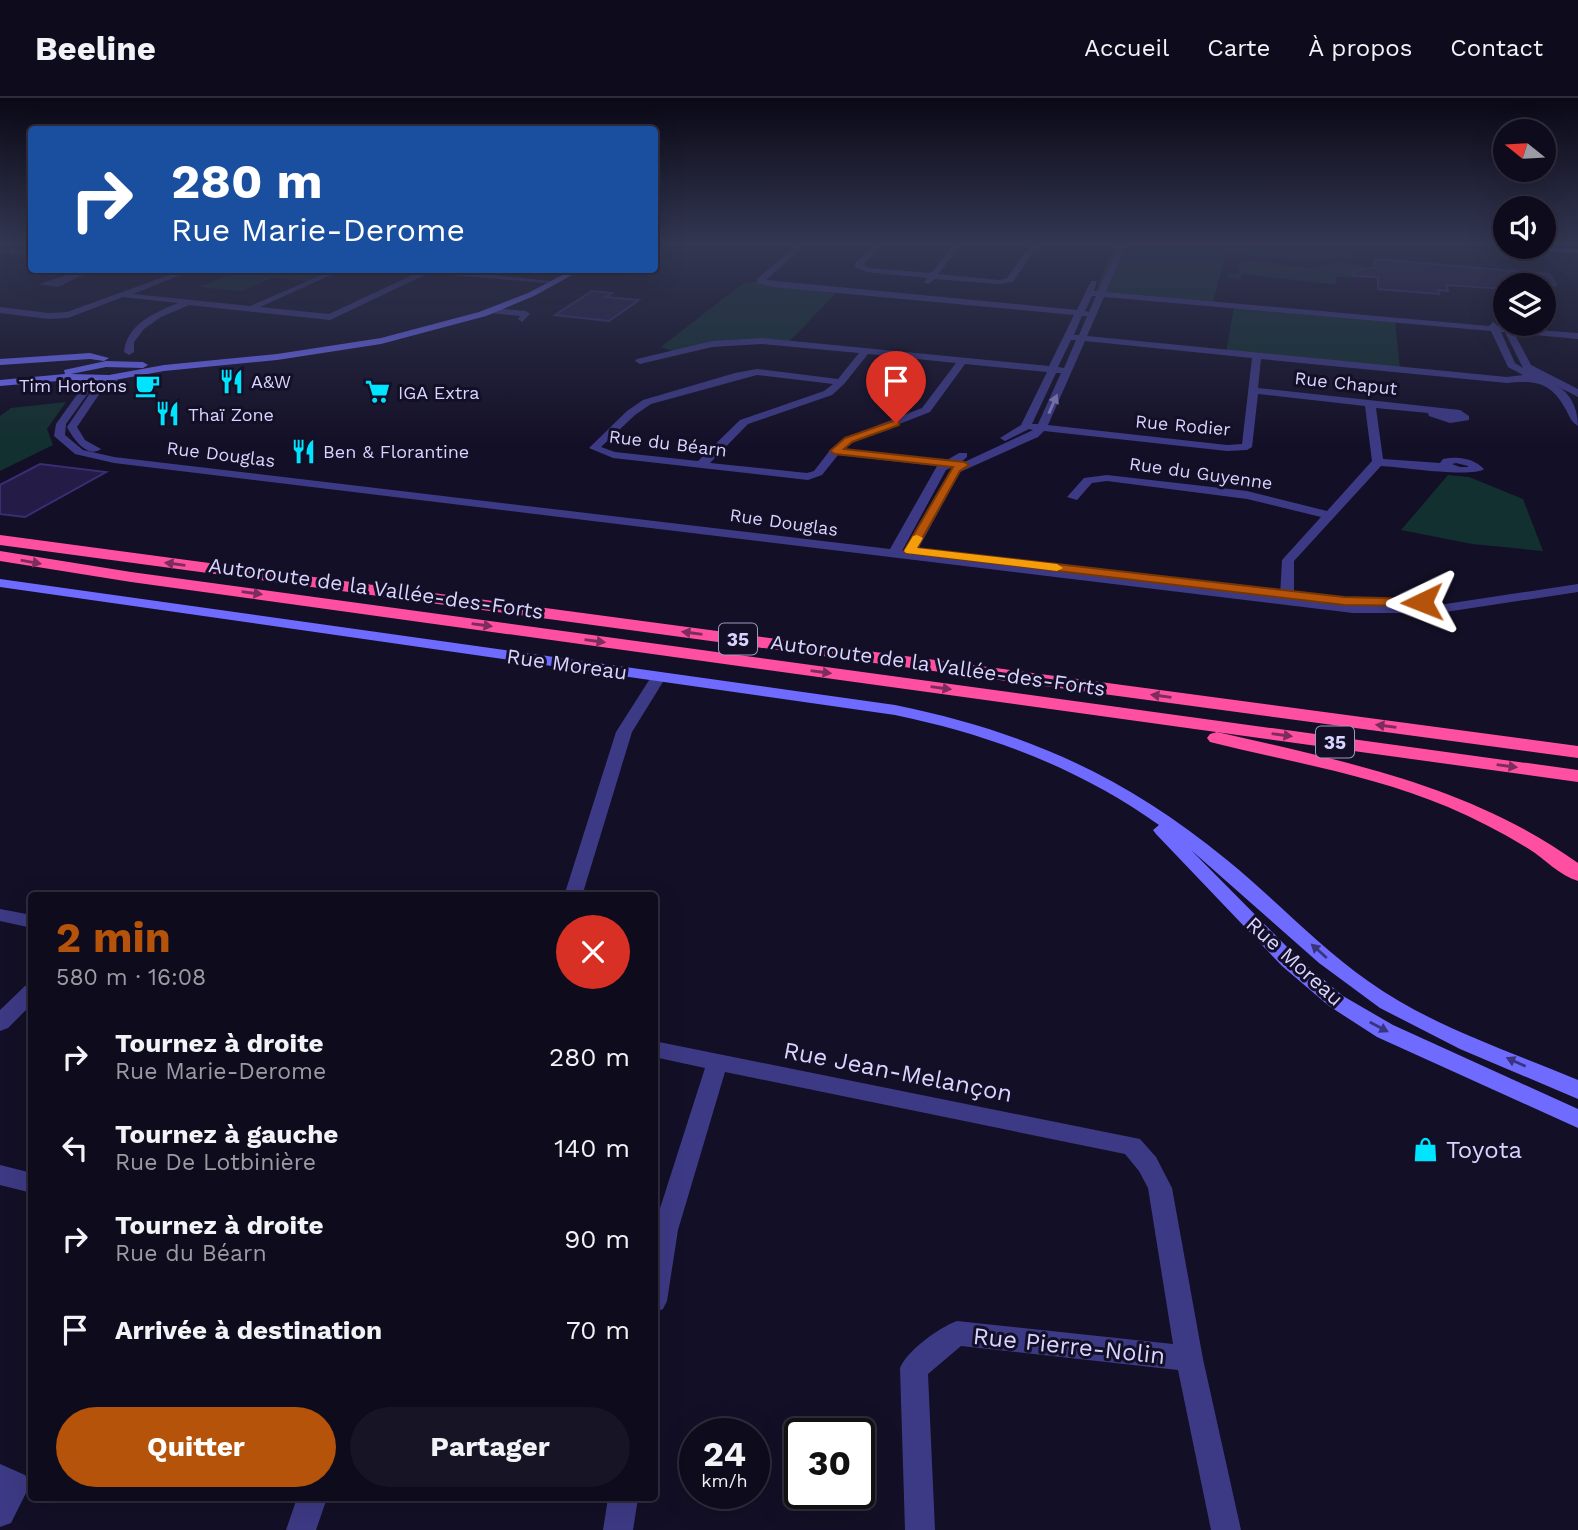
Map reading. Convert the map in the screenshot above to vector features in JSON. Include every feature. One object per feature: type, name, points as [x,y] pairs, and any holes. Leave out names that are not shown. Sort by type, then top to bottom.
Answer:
[{"type":"highway","name":"Autoroute de la Vallée-des-Forts","points":[[0,540],[1578,752]]},
{"type":"highway","name":"Autoroute de la Vallée-des-Forts","points":[[0,556],[165,582],[1578,776]]},
{"type":"highway","points":[[1093,709],[1346,769],[1428,794],[1484,815],[1511,829],[1578,874]]},
{"type":"street","points":[[15,312],[49,316],[77,312]]},
{"type":"street","points":[[130,352],[129,345],[141,326],[164,312]]},
{"type":"street","points":[[284,312],[330,317],[341,312]]},
{"type":"street","points":[[0,377],[85,373],[115,378],[131,369],[241,355],[383,331],[457,312]]},
{"type":"street","points":[[0,362],[99,357],[131,369],[327,350],[415,332],[486,312]]},
{"type":"street","points":[[508,312],[526,314],[522,319]]},
{"type":"street","points":[[901,553],[956,470],[1034,435],[1042,428],[1093,314],[1066,312]]},
{"type":"street","points":[[1326,312],[1493,327]]},
{"type":"street","points":[[901,553],[941,468],[1016,434],[1025,427],[1079,313]]},
{"type":"street","points":[[1556,332],[1578,334]]},
{"type":"street","points":[[1498,336],[1507,358],[1561,392],[1578,423]]},
{"type":"street","points":[[1512,336],[1524,364],[1533,375],[1578,394]]},
{"type":"street","points":[[1068,337],[1507,380],[1533,375]]},
{"type":"street","points":[[640,361],[692,348],[736,341],[762,341],[1067,371]]},
{"type":"street","points":[[701,465],[744,422],[828,393],[841,382],[866,351]]},
{"type":"street","name":"Rue Rodier","points":[[1025,427],[1227,449],[1247,447],[1257,355]]},
{"type":"street","points":[[72,357],[92,362],[85,373]]},
{"type":"street","name":"Rue du Béarn","points":[[841,382],[758,372],[738,375],[647,402],[631,413],[594,448],[613,455],[808,477],[818,473],[835,451],[849,440],[926,410],[962,360]]},
{"type":"street","points":[[0,383],[85,373],[117,363]]},
{"type":"street","name":"Rue Douglas","points":[[85,373],[86,389],[61,424],[58,433],[70,447],[96,457],[1361,609],[1416,611],[1461,607],[1578,587]]},
{"type":"street","name":"Rue Douglas","points":[[115,378],[98,388],[72,427],[81,442],[106,452],[637,514],[901,553]]},
{"type":"street","name":"Rue Chaput","points":[[1254,391],[1435,411]]},
{"type":"street","points":[[1287,598],[1288,560],[1378,462],[1370,403]]},
{"type":"street","points":[[835,451],[964,465]]},
{"type":"street","points":[[1378,462],[1447,467]]},
{"type":"street","name":"Rue du Guyenne","points":[[1073,497],[1088,480],[1107,478],[1247,495],[1330,515]]},
{"type":"street","name":"Rue Douglas","points":[[1287,598],[1408,603],[1578,580]]},
{"type":"street","name":"Rue Moreau","points":[[0,583],[888,709],[959,723],[1056,757],[1122,791],[1222,865],[1337,968],[1377,997],[1426,1023],[1578,1090]]},
{"type":"street","points":[[574,892],[624,732],[658,677]]},
{"type":"street","name":"Rue Moreau","points":[[1122,791],[1289,961],[1336,1000],[1385,1031],[1578,1119]]},
{"type":"street","points":[[0,915],[28,921]]},
{"type":"street","points":[[0,1023],[28,996]]},
{"type":"street","name":"Rue Jean-Melançon","points":[[658,1050],[1132,1146],[1148,1164],[1160,1188],[1189,1359]]},
{"type":"street","points":[[658,1277],[666,1230],[717,1063]]},
{"type":"street","points":[[0,1175],[28,1182]]},
{"type":"street","name":"Rue Pierre-Nolin","points":[[920,1530],[915,1368],[957,1333],[1189,1359]]},
{"type":"street","points":[[1189,1359],[1226,1530]]},
{"type":"street","points":[[0,1479],[15,1485],[0,1512]]},
{"type":"street","points":[[302,1530],[311,1501]]},
{"type":"street","points":[[618,1530],[623,1501]]},
{"type":"green space","points":[[706,312],[818,312],[788,343],[736,341],[676,352],[661,347]]},
{"type":"green space","points":[[1233,312],[1297,312],[1395,321],[1400,369],[1226,353]]},
{"type":"green space","points":[[66,402],[47,429],[53,445],[0,471],[0,416],[11,408]]},
{"type":"green space","points":[[1448,475],[1469,477],[1523,499],[1543,551],[1472,544],[1401,530]]},
{"type":"building","points":[[560,312],[622,312],[609,321],[555,315]]},
{"type":"building","points":[[40,464],[106,472],[25,517],[0,514],[0,485]]},
{"type":"slow traffic","points":[[917,538],[910,551],[1057,568]]},
{"type":"place","name":"A&W","points":[[231,381]]},
{"type":"place","name":"Tim Hortons","points":[[147,385]]},
{"type":"place","name":"IGA Extra","points":[[378,392]]},
{"type":"place","name":"Thaï Zone","points":[[168,414]]},
{"type":"place","name":"Ben & Florantine","points":[[303,451]]},
{"type":"place","name":"Toyota","points":[[1426,1150]]},
{"type":"route","points":[[896,423],[849,440],[835,451],[964,465],[956,470],[910,551],[1344,601],[1422,602]]}]
